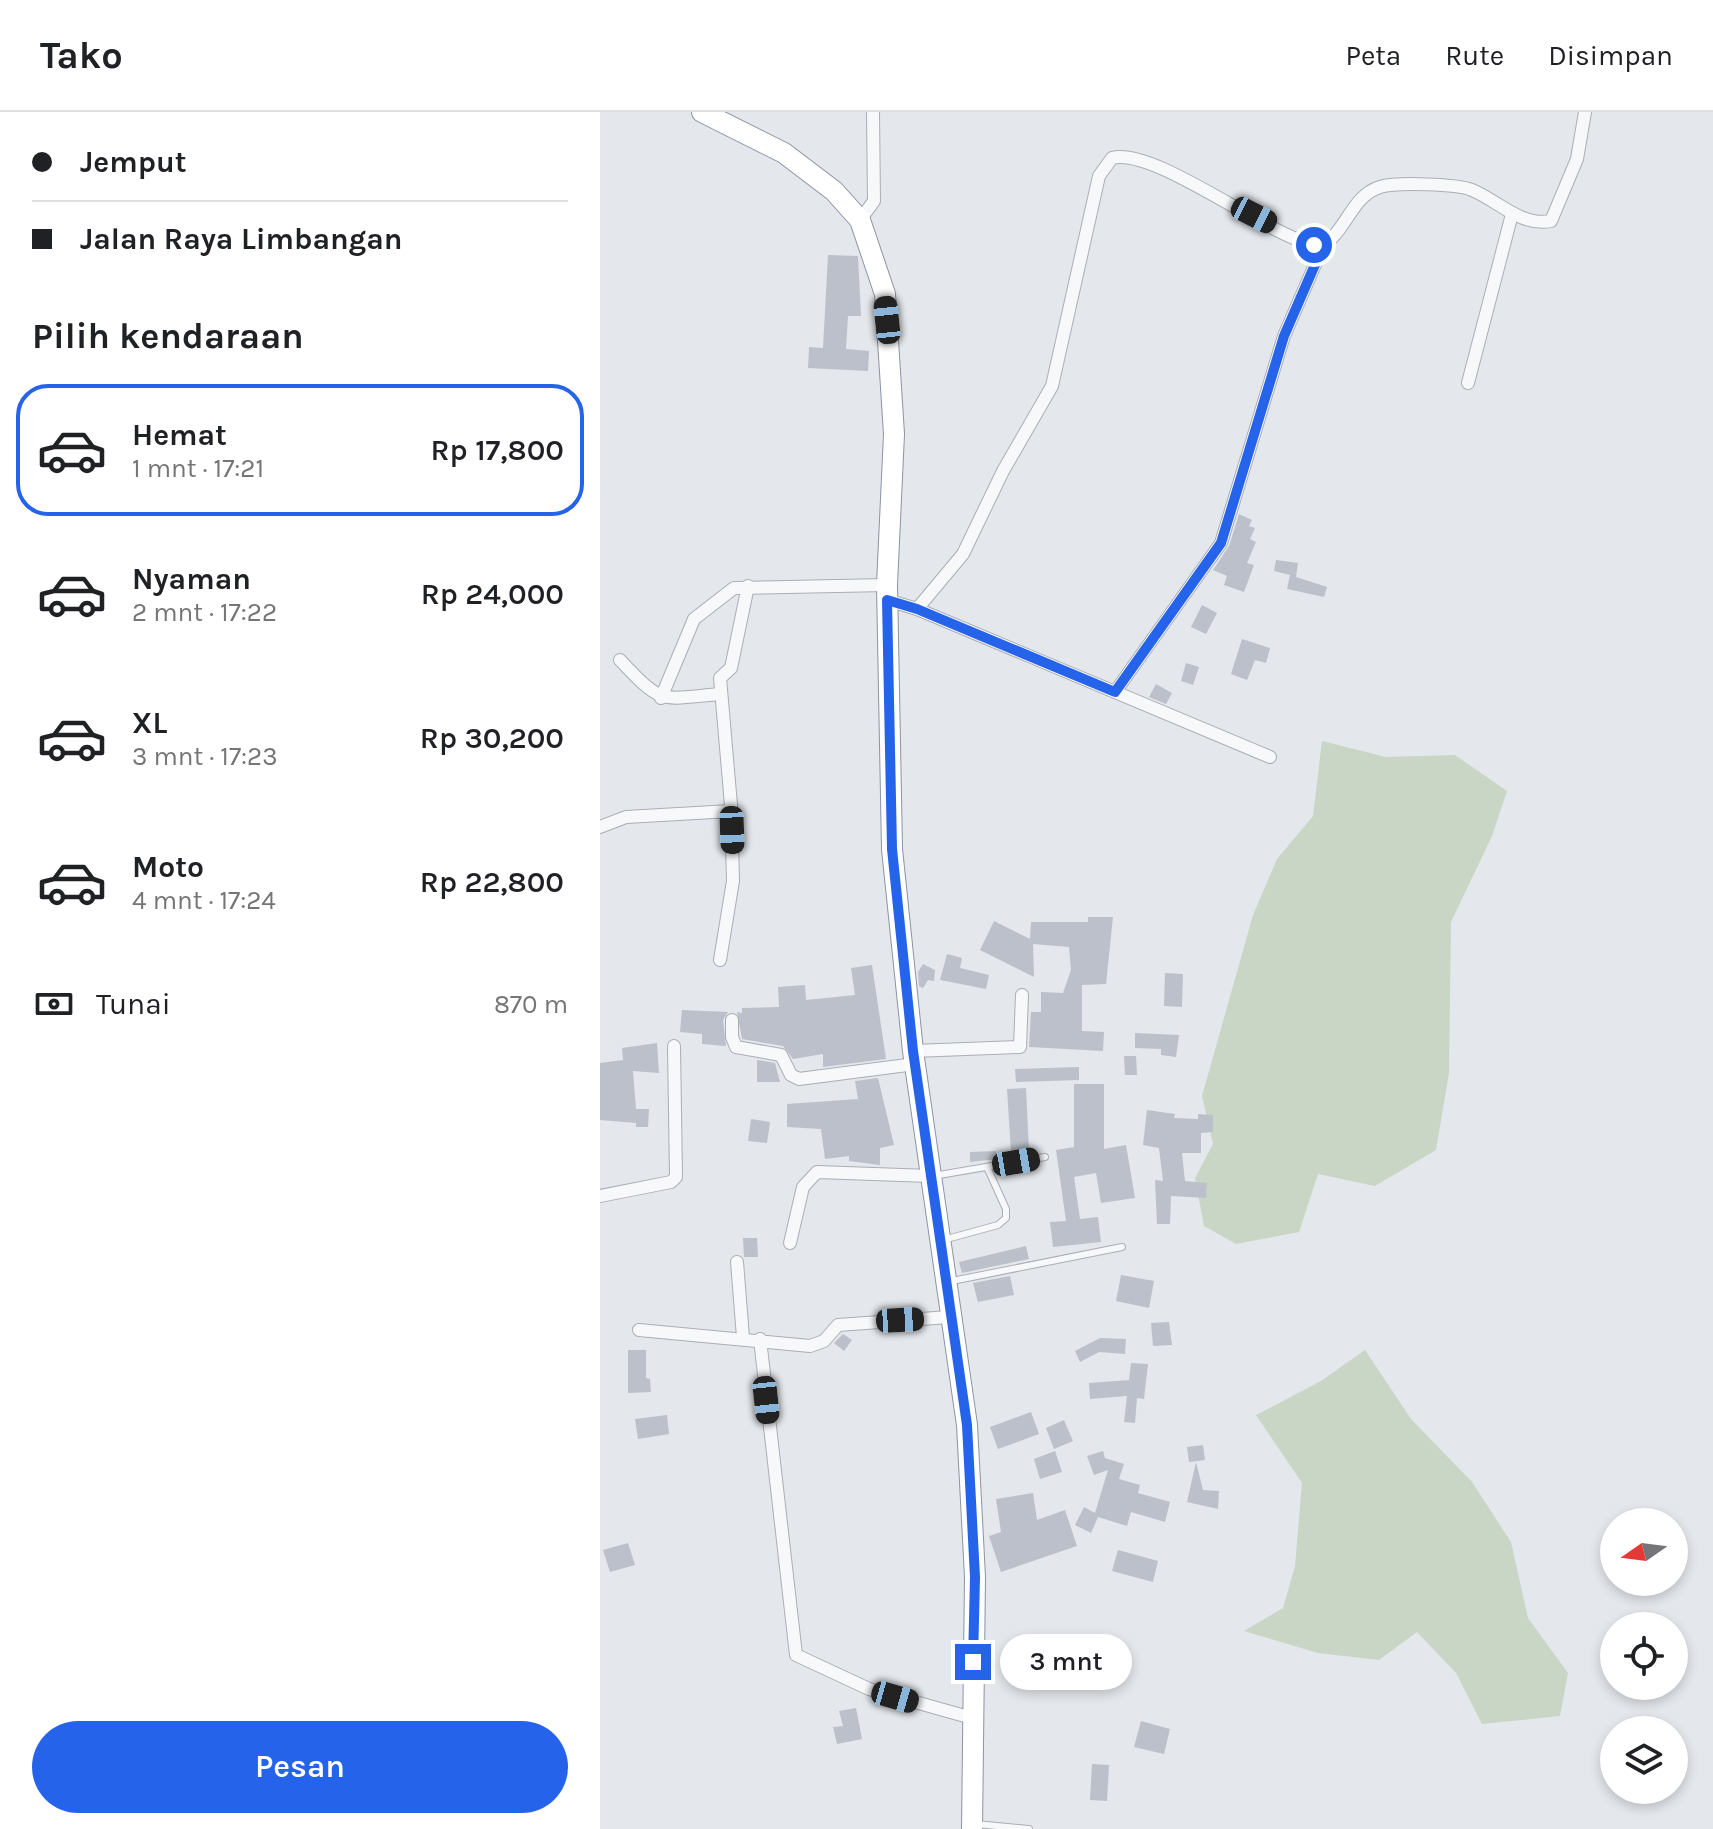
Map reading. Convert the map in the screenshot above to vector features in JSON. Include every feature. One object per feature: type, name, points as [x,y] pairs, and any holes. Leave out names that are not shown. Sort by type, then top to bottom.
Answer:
[{"type":"highway","points":[[702,112],[784,153],[834,191],[860,220],[885,294],[893,372],[894,434],[887,593],[892,849],[914,1058],[967,1425],[975,1577],[972,1826]]},
{"type":"street","points":[[860,220],[874,201],[873,112]]},
{"type":"street","points":[[1115,692],[1221,543],[1284,336],[1324,244],[1366,194],[1384,186],[1470,189],[1512,214],[1541,222],[1554,218],[1577,159],[1585,112]]},
{"type":"street","points":[[917,609],[963,554],[1003,471],[1052,386],[1099,176],[1106,163],[1118,157],[1132,159],[1187,182],[1309,244],[1324,244]]},
{"type":"street","points":[[1468,383],[1512,214]]},
{"type":"street","points":[[720,960],[733,881],[731,811],[720,676],[732,666],[748,586]]},
{"type":"street","points":[[661,698],[694,619],[731,590],[748,586],[887,593],[917,609],[1270,757]]},
{"type":"street","points":[[620,660],[650,692],[661,698],[721,694]]},
{"type":"street","points":[[600,827],[626,817],[731,811]]},
{"type":"street","points":[[732,1020],[732,1037],[736,1047],[782,1055],[791,1075],[799,1079],[914,1058],[1020,1047],[1022,995]]},
{"type":"street","points":[[600,1196],[671,1182],[676,1177],[674,1046]]},
{"type":"street","points":[[790,1243],[803,1187],[817,1172],[930,1176]]},
{"type":"street","points":[[737,1262],[743,1337]]},
{"type":"street","points":[[639,1330],[743,1337],[810,1346],[824,1341],[838,1325],[949,1317]]},
{"type":"street","points":[[760,1339],[796,1655],[869,1689],[972,1718]]},
{"type":"lane","points":[[930,1176],[1045,1157]]},
{"type":"lane","points":[[939,1241],[998,1225],[1006,1218],[1006,1209],[987,1167]]},
{"type":"lane","points":[[944,1282],[1122,1247]]},
{"type":"lane","points":[[972,1826],[1029,1829]]},
{"type":"green space","points":[[1322,741],[1386,757],[1455,755],[1507,791],[1492,836],[1451,922],[1449,1073],[1436,1150],[1375,1186],[1318,1174],[1299,1232],[1236,1244],[1204,1226],[1195,1178],[1213,1144],[1202,1096],[1253,915],[1277,859],[1313,816]]},
{"type":"green space","points":[[1365,1350],[1411,1419],[1472,1482],[1511,1542],[1528,1618],[1568,1673],[1560,1716],[1482,1724],[1456,1673],[1417,1632],[1379,1660],[1318,1653],[1244,1631],[1283,1608],[1295,1566],[1302,1483],[1256,1415],[1321,1381]]},
{"type":"building","points":[[828,255],[858,256],[861,316],[848,316],[846,349],[869,351],[868,371],[808,368],[809,347],[823,348]]},
{"type":"building","points":[[1239,514],[1252,520],[1249,526],[1255,528],[1250,539],[1256,542],[1247,563],[1254,565],[1244,592],[1224,585],[1227,576],[1213,570],[1229,546]]},
{"type":"building","points":[[1276,560],[1298,563],[1296,577],[1327,587],[1324,597],[1287,589],[1290,575],[1274,571]]},
{"type":"building","points":[[1202,605],[1217,613],[1206,634],[1191,627]]},
{"type":"building","points":[[1242,639],[1270,648],[1266,663],[1255,660],[1247,680],[1231,674]]},
{"type":"building","points":[[1186,663],[1199,667],[1193,685],[1181,681]]},
{"type":"building","points":[[1156,684],[1172,693],[1166,704],[1149,697]]},
{"type":"building","points":[[1088,917],[1113,917],[1106,984],[1082,985],[1082,1031],[1104,1032],[1103,1051],[1029,1047],[1031,1012],[1041,1012],[1041,992],[1063,993],[1071,970],[1069,947],[1033,944],[1034,977],[980,950],[994,921],[1030,939],[1031,922],[1088,922]]},
{"type":"building","points":[[947,954],[962,958],[960,968],[989,975],[986,989],[940,980]]},
{"type":"building","points":[[923,964],[935,970],[934,981],[928,980],[923,988],[919,986],[918,972]]},
{"type":"building","points":[[872,965],[886,1059],[823,1067],[823,1054],[793,1059],[783,1046],[742,1039],[737,1012],[742,1013],[742,1008],[779,1007],[778,987],[805,985],[806,1000],[855,995],[851,968]]},
{"type":"building","points":[[1165,973],[1183,974],[1182,1007],[1164,1006]]},
{"type":"building","points":[[682,1010],[728,1012],[723,1020],[726,1046],[702,1044],[702,1034],[680,1032]]},
{"type":"building","points":[[1135,1033],[1179,1035],[1176,1057],[1161,1055],[1161,1049],[1135,1048]]},
{"type":"building","points":[[657,1043],[659,1073],[633,1071],[636,1109],[649,1109],[648,1127],[600,1120],[600,1063],[623,1060],[622,1048]]},
{"type":"building","points":[[1124,1056],[1136,1056],[1137,1075],[1125,1075]]},
{"type":"building","points":[[757,1060],[775,1063],[780,1082],[757,1082]]},
{"type":"building","points":[[1079,1067],[1079,1080],[1016,1082],[1015,1069]]},
{"type":"building","points":[[878,1078],[894,1145],[880,1148],[880,1165],[849,1161],[849,1156],[825,1159],[821,1129],[787,1127],[787,1104],[858,1099],[855,1081]]},
{"type":"building","points":[[1074,1084],[1104,1084],[1104,1149],[1126,1145],[1135,1198],[1101,1203],[1096,1173],[1074,1177],[1080,1219],[1098,1217],[1101,1242],[1053,1247],[1050,1222],[1066,1221],[1056,1150],[1074,1147]]},
{"type":"building","points":[[1026,1088],[1029,1151],[1011,1152],[1007,1089]]},
{"type":"building","points":[[1147,1110],[1175,1114],[1174,1118],[1198,1119],[1198,1114],[1213,1115],[1213,1132],[1201,1133],[1201,1153],[1182,1153],[1185,1181],[1207,1183],[1206,1198],[1171,1196],[1170,1224],[1157,1224],[1155,1180],[1163,1181],[1159,1148],[1143,1145]]},
{"type":"building","points":[[751,1119],[770,1122],[767,1143],[748,1141]]},
{"type":"building","points":[[996,1151],[997,1159],[970,1162],[970,1152]]},
{"type":"building","points":[[743,1238],[757,1238],[758,1257],[744,1257]]},
{"type":"building","points":[[1026,1246],[1029,1259],[962,1273],[959,1262]]},
{"type":"building","points":[[1121,1275],[1154,1281],[1149,1308],[1116,1301]]},
{"type":"building","points":[[1010,1276],[1014,1295],[978,1302],[973,1283]]},
{"type":"building","points":[[1169,1322],[1172,1345],[1153,1346],[1151,1323]]},
{"type":"building","points":[[843,1334],[852,1340],[844,1351],[834,1343]]},
{"type":"building","points":[[1100,1338],[1126,1339],[1125,1354],[1099,1352],[1080,1362],[1075,1351]]},
{"type":"building","points":[[628,1350],[646,1350],[646,1378],[650,1379],[651,1392],[628,1393]]},
{"type":"building","points":[[1131,1363],[1148,1364],[1144,1399],[1137,1398],[1135,1423],[1124,1422],[1127,1396],[1090,1399],[1089,1383],[1129,1380]]},
{"type":"building","points":[[1031,1412],[1039,1434],[998,1449],[990,1427]]},
{"type":"building","points":[[667,1415],[669,1434],[638,1439],[635,1419]]},
{"type":"building","points":[[1064,1420],[1073,1441],[1054,1449],[1046,1428]]},
{"type":"building","points":[[1203,1445],[1205,1460],[1189,1462],[1187,1447]]},
{"type":"building","points":[[1055,1451],[1062,1472],[1040,1479],[1034,1459]]},
{"type":"building","points":[[1103,1451],[1105,1458],[1124,1464],[1119,1479],[1140,1485],[1138,1493],[1170,1502],[1165,1522],[1131,1512],[1127,1526],[1098,1517],[1091,1533],[1075,1525],[1084,1507],[1095,1513],[1108,1470],[1094,1475],[1087,1456]]},
{"type":"building","points":[[1196,1462],[1203,1490],[1219,1491],[1218,1509],[1187,1502]]},
{"type":"building","points":[[1033,1493],[1037,1520],[1065,1510],[1077,1546],[1001,1572],[989,1536],[1001,1532],[996,1499]]},
{"type":"building","points":[[628,1543],[635,1565],[610,1572],[603,1550]]},
{"type":"building","points":[[1118,1550],[1158,1561],[1153,1582],[1112,1571]]},
{"type":"building","points":[[856,1708],[862,1739],[837,1744],[833,1727],[843,1726],[839,1711]]},
{"type":"building","points":[[1141,1721],[1170,1729],[1164,1754],[1134,1747]]},
{"type":"building","points":[[1092,1764],[1109,1765],[1107,1801],[1090,1800]]},
{"type":"route","points":[[973,1662],[975,1577],[967,1425],[913,1051],[892,849],[887,600],[917,609],[1115,692],[1221,543],[1284,336],[1324,244],[1314,245]]}]
